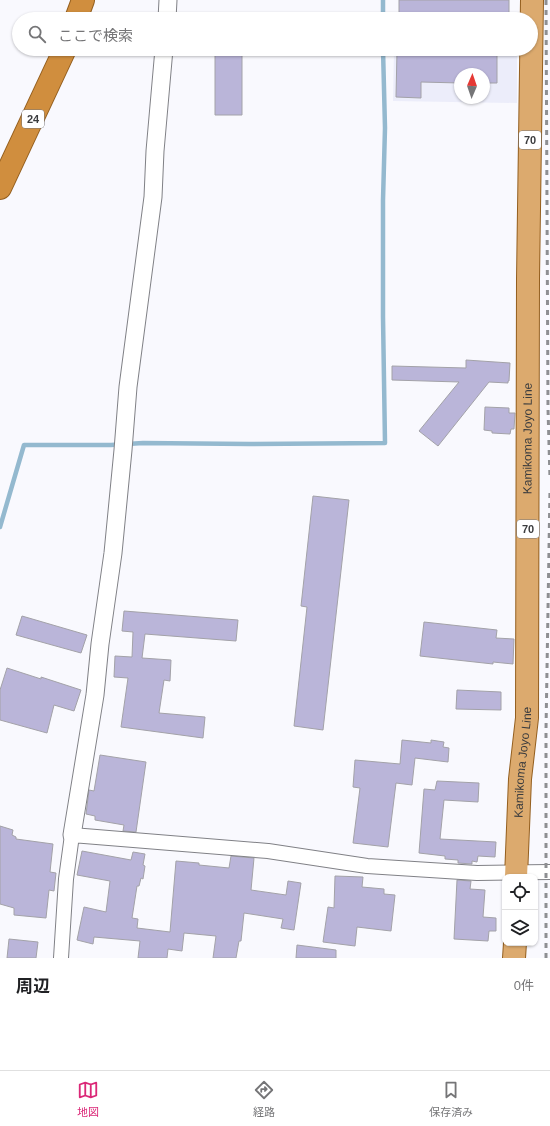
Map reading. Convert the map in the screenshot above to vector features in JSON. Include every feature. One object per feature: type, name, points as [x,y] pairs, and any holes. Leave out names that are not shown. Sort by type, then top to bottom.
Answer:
[{"type":"highway","points":[[79,12],[83,0]]},
{"type":"highway","name":"24","points":[[0,188],[62,56]]},
{"type":"main road","name":"Kamikoma Joyo Line","points":[[532,0],[532,12]]},
{"type":"main road","name":"Kamikoma Joyo Line","points":[[516,874],[520,779],[527,718],[528,279],[531,56]]},
{"type":"main road","points":[[514,958],[515,946]]},
{"type":"street","points":[[167,12],[168,0]]},
{"type":"street","points":[[61,958],[66,879],[95,695],[100,644],[113,553],[124,445],[128,387],[153,197],[154,152],[163,56]]},
{"type":"street","points":[[72,835],[268,851],[367,866],[502,874]]},
{"type":"street","points":[[527,874],[550,872]]},
{"type":"shaded area","points":[[394,56],[517,56],[517,103],[490,103],[490,68],[454,68],[454,102],[393,101]]},
{"type":"building","points":[[399,0],[509,0],[509,12],[399,12]]},
{"type":"building","points":[[215,56],[242,56],[242,115],[215,115]]},
{"type":"building","points":[[397,56],[497,56],[497,83],[490,83],[490,68],[454,68],[454,83],[421,82],[421,98],[396,97]]},
{"type":"building","points":[[466,360],[510,363],[509,381],[508,383],[489,382],[438,446],[419,431],[459,382],[392,380],[392,366],[466,368]]},
{"type":"building","points":[[485,407],[509,408],[509,413],[515,413],[514,429],[511,429],[510,434],[492,433],[492,431],[484,430]]},
{"type":"building","points":[[313,496],[349,500],[323,730],[294,726],[307,607],[301,606]]},
{"type":"building","points":[[124,611],[238,620],[236,641],[145,634],[142,658],[171,660],[170,681],[164,680],[159,713],[205,717],[203,738],[121,727],[128,678],[114,677],[115,656],[132,657],[133,632],[122,631]]},
{"type":"building","points":[[22,616],[87,635],[81,653],[16,635]]},
{"type":"building","points":[[424,622],[497,630],[496,638],[514,639],[513,664],[493,662],[493,664],[420,656]]},
{"type":"building","points":[[7,668],[81,690],[74,711],[54,705],[47,733],[0,720],[0,690]]},
{"type":"building","points":[[457,690],[501,692],[501,710],[456,709]]},
{"type":"building","points":[[402,740],[431,743],[431,740],[444,742],[443,747],[449,748],[448,762],[415,758],[412,785],[396,783],[388,847],[353,843],[360,788],[353,787],[355,760],[400,764]]},
{"type":"building","points":[[100,755],[146,762],[136,832],[123,831],[124,825],[95,820],[95,816],[86,814],[89,790],[94,791]]},
{"type":"building","points":[[437,781],[479,783],[478,802],[444,800],[440,839],[496,842],[495,857],[478,856],[477,862],[472,861],[472,864],[458,863],[458,860],[445,859],[445,856],[419,853],[424,789],[435,790]]},
{"type":"building","points":[[0,826],[13,830],[12,835],[16,837],[16,839],[53,844],[50,872],[56,873],[54,891],[49,890],[46,918],[14,915],[14,908],[0,904]]},
{"type":"building","points":[[82,851],[131,860],[133,852],[145,854],[143,879],[141,878],[139,886],[137,886],[132,918],[138,919],[137,928],[170,932],[176,861],[229,868],[231,856],[254,858],[251,890],[286,895],[288,881],[301,883],[294,930],[281,928],[283,919],[244,913],[241,941],[239,941],[236,958],[213,958],[216,936],[184,933],[182,951],[168,949],[167,958],[138,958],[140,941],[94,937],[93,944],[77,940],[84,907],[106,912],[110,881],[77,875]]},
{"type":"building","points":[[335,876],[363,877],[362,887],[384,889],[384,894],[395,895],[391,931],[357,927],[355,946],[323,942],[328,907],[334,908]]},
{"type":"building","points":[[457,880],[471,881],[470,889],[485,890],[483,917],[496,918],[496,931],[489,931],[488,941],[454,939]]},
{"type":"building","points":[[9,939],[38,942],[36,958],[7,958]]},
{"type":"building","points":[[297,945],[336,950],[336,958],[296,958]]},
{"type":"waterway","points":[[383,0],[383,12]]},
{"type":"waterway","points":[[0,527],[24,445],[111,445],[143,443],[385,443],[383,317],[383,200],[385,128],[383,56]]},
{"type":"railway","points":[[546,0],[548,409],[550,479]]},
{"type":"railway","points":[[546,958],[546,730],[550,489]]}]
